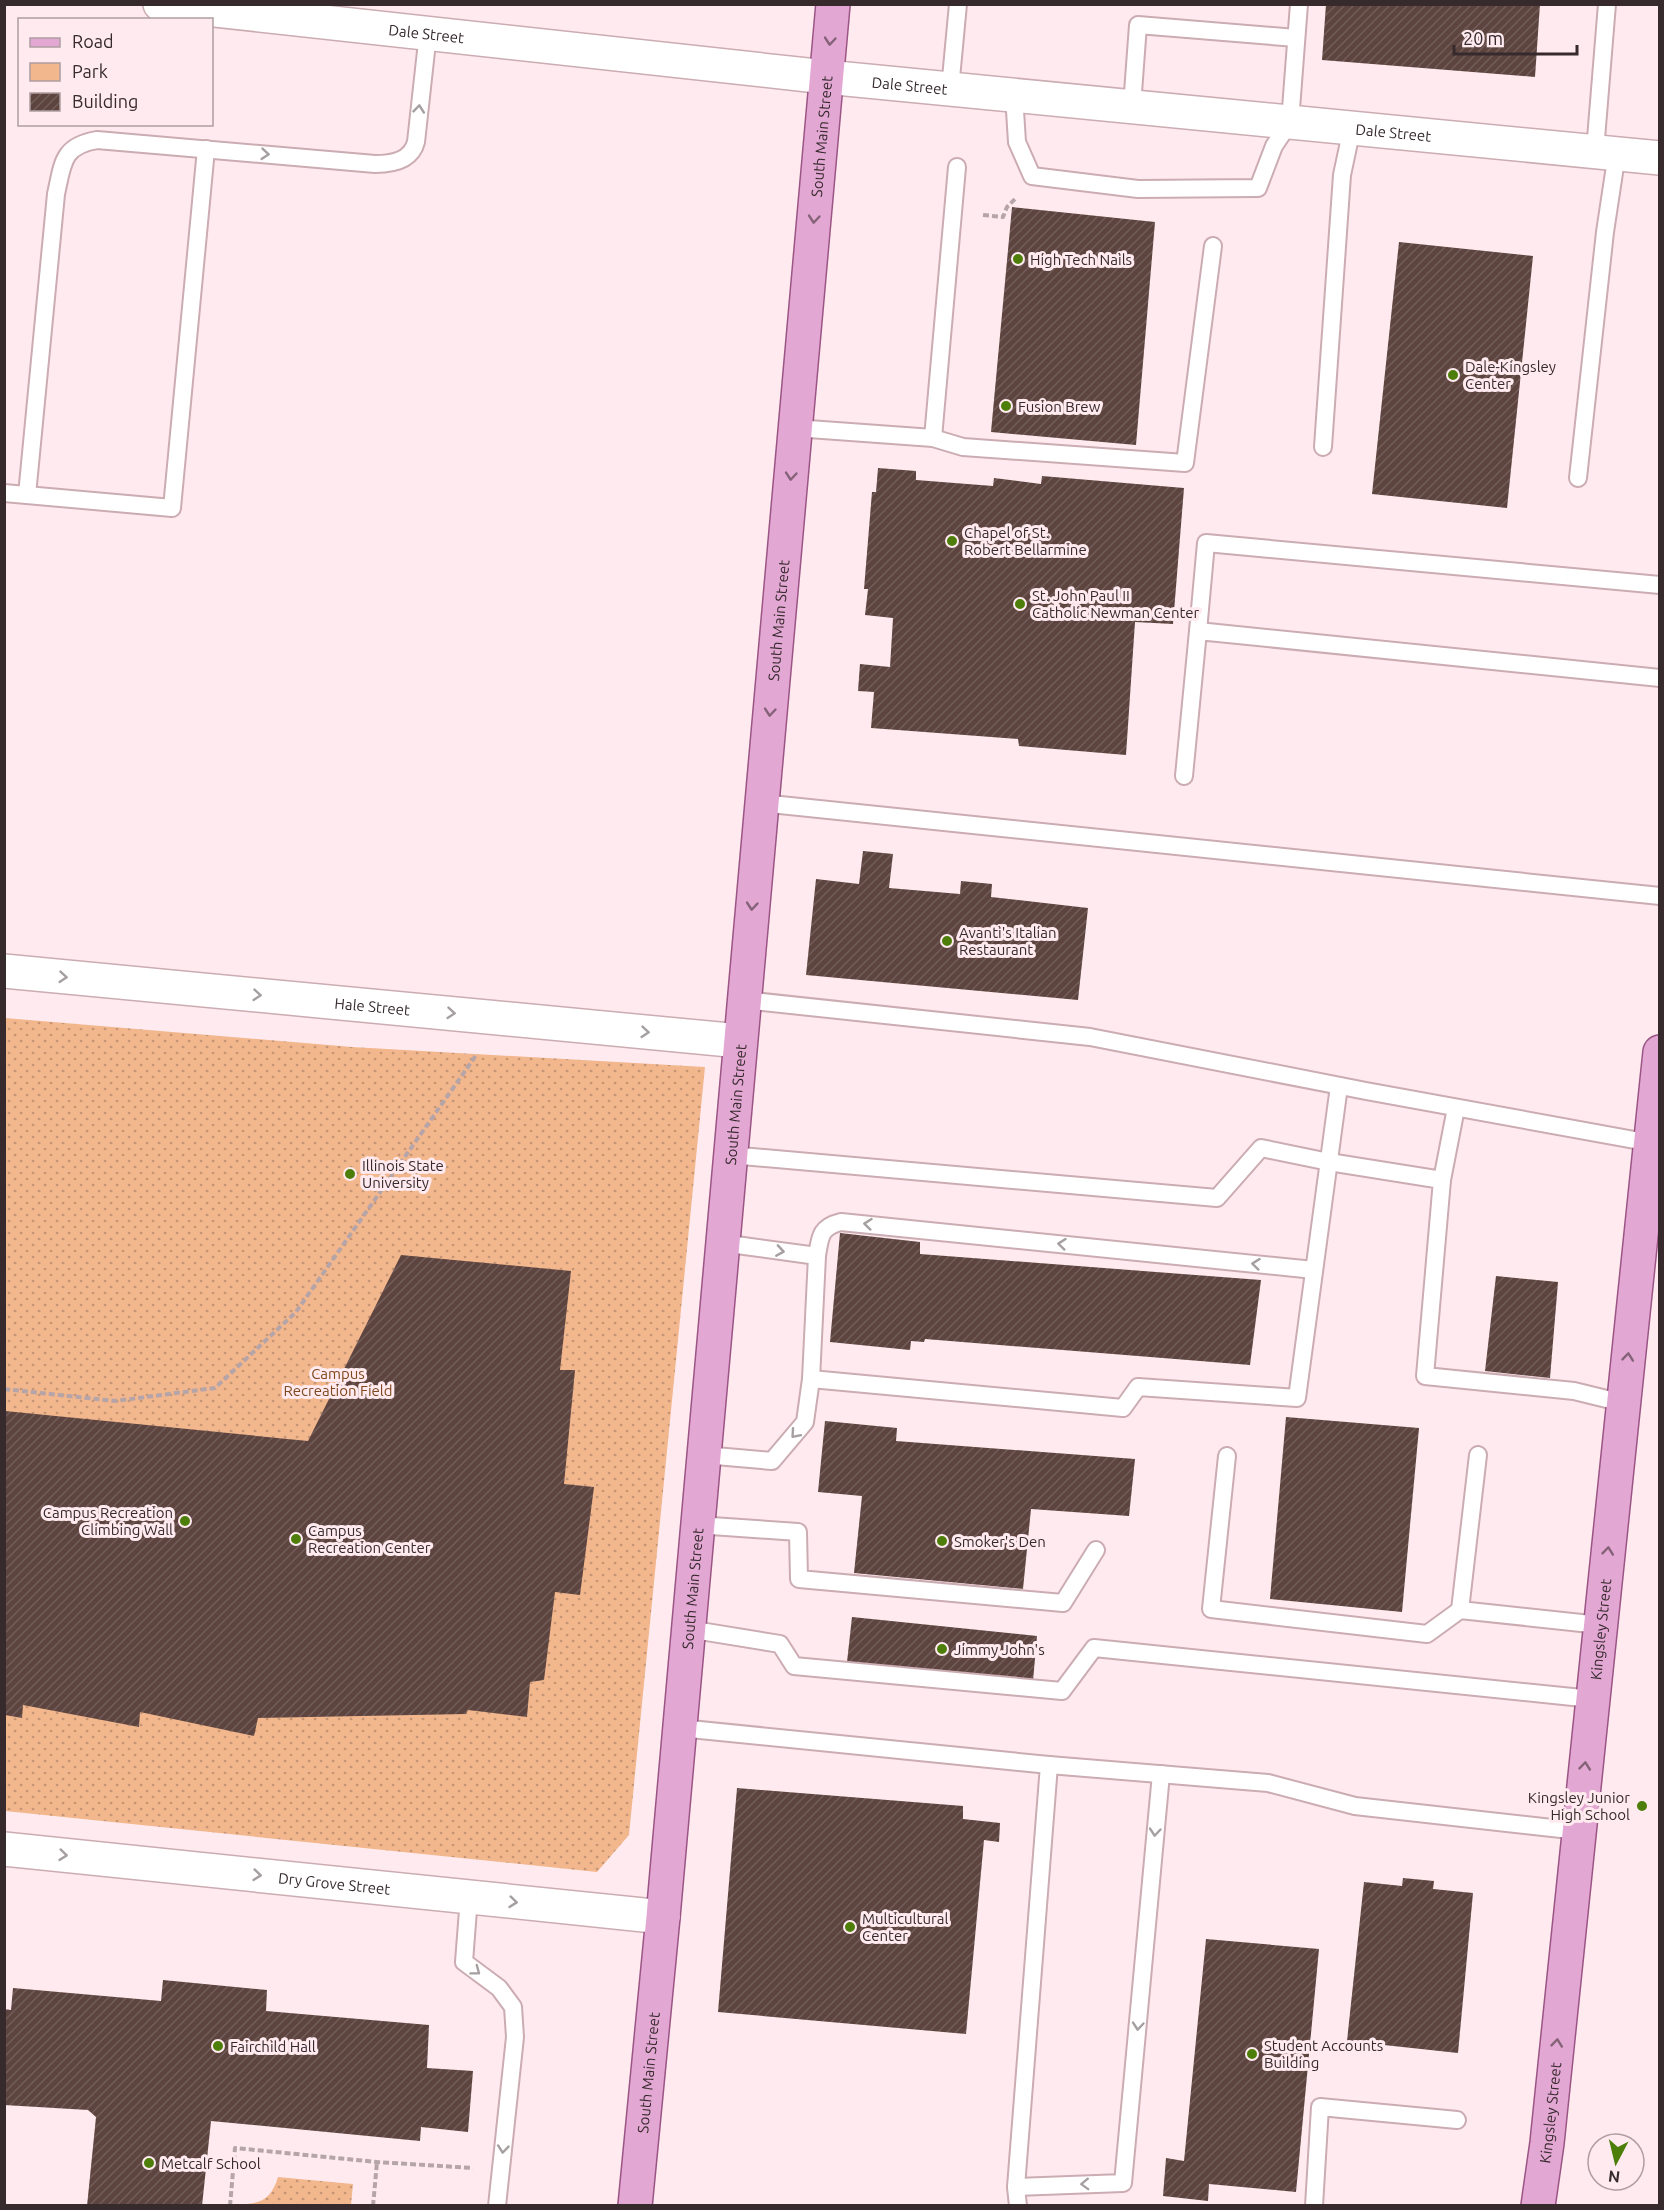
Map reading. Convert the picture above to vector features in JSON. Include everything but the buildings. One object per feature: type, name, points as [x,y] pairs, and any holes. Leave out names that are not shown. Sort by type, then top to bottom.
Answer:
[{"type":"main road","name":"South Main Street","points":[[635,2205],[663,1917],[833,4]]},
{"type":"main road","name":"Kingsley Street","points":[[1538,2205],[1547,2144],[1659,1052]]},
{"type":"street","name":"Dale Street","points":[[160,4],[826,77],[1659,158]]},
{"type":"street","name":"Hale Street","points":[[4,971],[740,1041]]},
{"type":"street","name":"Dry Grove Street","points":[[4,1849],[663,1917]]},
{"type":"lane","points":[[950,89],[957,4]]},
{"type":"lane","points":[[1014,95],[1017,142],[1032,176],[1138,189],[1258,188],[1274,146],[1290,122],[1299,4]]},
{"type":"lane","points":[[1578,478],[1606,222],[1606,4]]},
{"type":"lane","points":[[1132,106],[1138,25],[1296,38]]},
{"type":"lane","points":[[27,495],[57,194],[68,154],[80,143],[97,140],[375,164],[386,164],[408,157],[414,150],[416,142],[428,33]]},
{"type":"lane","points":[[1323,447],[1342,175],[1352,128]]},
{"type":"lane","points":[[4,493],[172,508],[206,149]]},
{"type":"lane","points":[[933,438],[957,167]]},
{"type":"lane","points":[[795,428],[933,438],[963,447],[1185,463],[1213,246]]},
{"type":"lane","points":[[1184,776],[1206,543],[1659,585]]},
{"type":"lane","points":[[1198,631],[1659,678]]},
{"type":"lane","points":[[761,803],[1659,896]]},
{"type":"lane","points":[[744,1000],[1090,1037],[1339,1086],[1651,1143]]},
{"type":"lane","points":[[811,1379],[1123,1408],[1138,1387],[1297,1398],[1339,1086]]},
{"type":"lane","points":[[1456,1108],[1442,1180],[1425,1376],[1574,1390],[1623,1403]]},
{"type":"lane","points":[[730,1155],[1217,1198],[1261,1148],[1329,1162],[1442,1180]]},
{"type":"lane","points":[[704,1455],[772,1461],[805,1422],[811,1379],[817,1256],[822,1232],[830,1224],[841,1222],[1314,1270]]},
{"type":"lane","points":[[722,1243],[817,1256]]},
{"type":"lane","points":[[1460,1610],[1478,1455]]},
{"type":"lane","points":[[1227,1456],[1211,1609],[1426,1634],[1460,1610],[1600,1625]]},
{"type":"lane","points":[[697,1525],[798,1533],[799,1579],[1062,1603],[1096,1550]]},
{"type":"lane","points":[[688,1629],[780,1644],[794,1666],[1062,1691],[1094,1648],[1592,1699]]},
{"type":"lane","points":[[680,1728],[1049,1765],[1268,1783],[1355,1806],[1579,1831]]},
{"type":"lane","points":[[1018,2205],[1016,2187],[1049,1765]]},
{"type":"lane","points":[[1016,2187],[1123,2182],[1161,1774]]},
{"type":"lane","points":[[469,1897],[464,1962],[499,1988],[513,2007],[515,2037],[497,2205]]},
{"type":"lane","points":[[1314,2205],[1320,2107],[1457,2120]]},
{"type":"path","points":[[953,212],[1004,217],[1007,207],[1019,195],[1032,176]]},
{"type":"path","points":[[4,1389],[115,1401],[215,1388],[296,1312],[481,1047]]},
{"type":"path","points":[[230,2205],[235,2148],[377,2162],[501,2170]]},
{"type":"path","points":[[373,2205],[377,2162]]},
{"type":"green space","name":"Campus Recreation Field","points":[[5,1018],[352,1047],[705,1067],[629,1835],[597,1872],[5,1811]]},
{"type":"green space","points":[[278,2177],[353,2184],[351,2205],[235,2205],[262,2200],[272,2191]]},
{"type":"place","name":"High Tech Nails","points":[[1018,259]]},
{"type":"place","name":"Dale-Kingsley Center","points":[[1453,375]]},
{"type":"place","name":"Fusion Brew","points":[[1006,406]]},
{"type":"place","name":"Chapel of St. Robert Bellarmine","points":[[952,541]]},
{"type":"place","name":"St. John Paul II Catholic Newman Center","points":[[1020,604]]},
{"type":"place","name":"Avanti's Italian Restaurant","points":[[947,941]]},
{"type":"place","name":"Illinois State University","points":[[350,1174]]},
{"type":"place","name":"Campus Recreation Climbing Wall","points":[[185,1521]]},
{"type":"place","name":"Campus Recreation Center","points":[[296,1539]]},
{"type":"place","name":"Smoker's Den","points":[[942,1541]]},
{"type":"place","name":"Jimmy John's","points":[[942,1649]]},
{"type":"place","name":"Kingsley Junior High School","points":[[1642,1806]]},
{"type":"place","name":"Multicultural Center","points":[[850,1927]]},
{"type":"place","name":"Fairchild Hall","points":[[218,2046]]},
{"type":"place","name":"Student Accounts Building","points":[[1252,2054]]},
{"type":"place","name":"Metcalf School","points":[[149,2163]]}]
